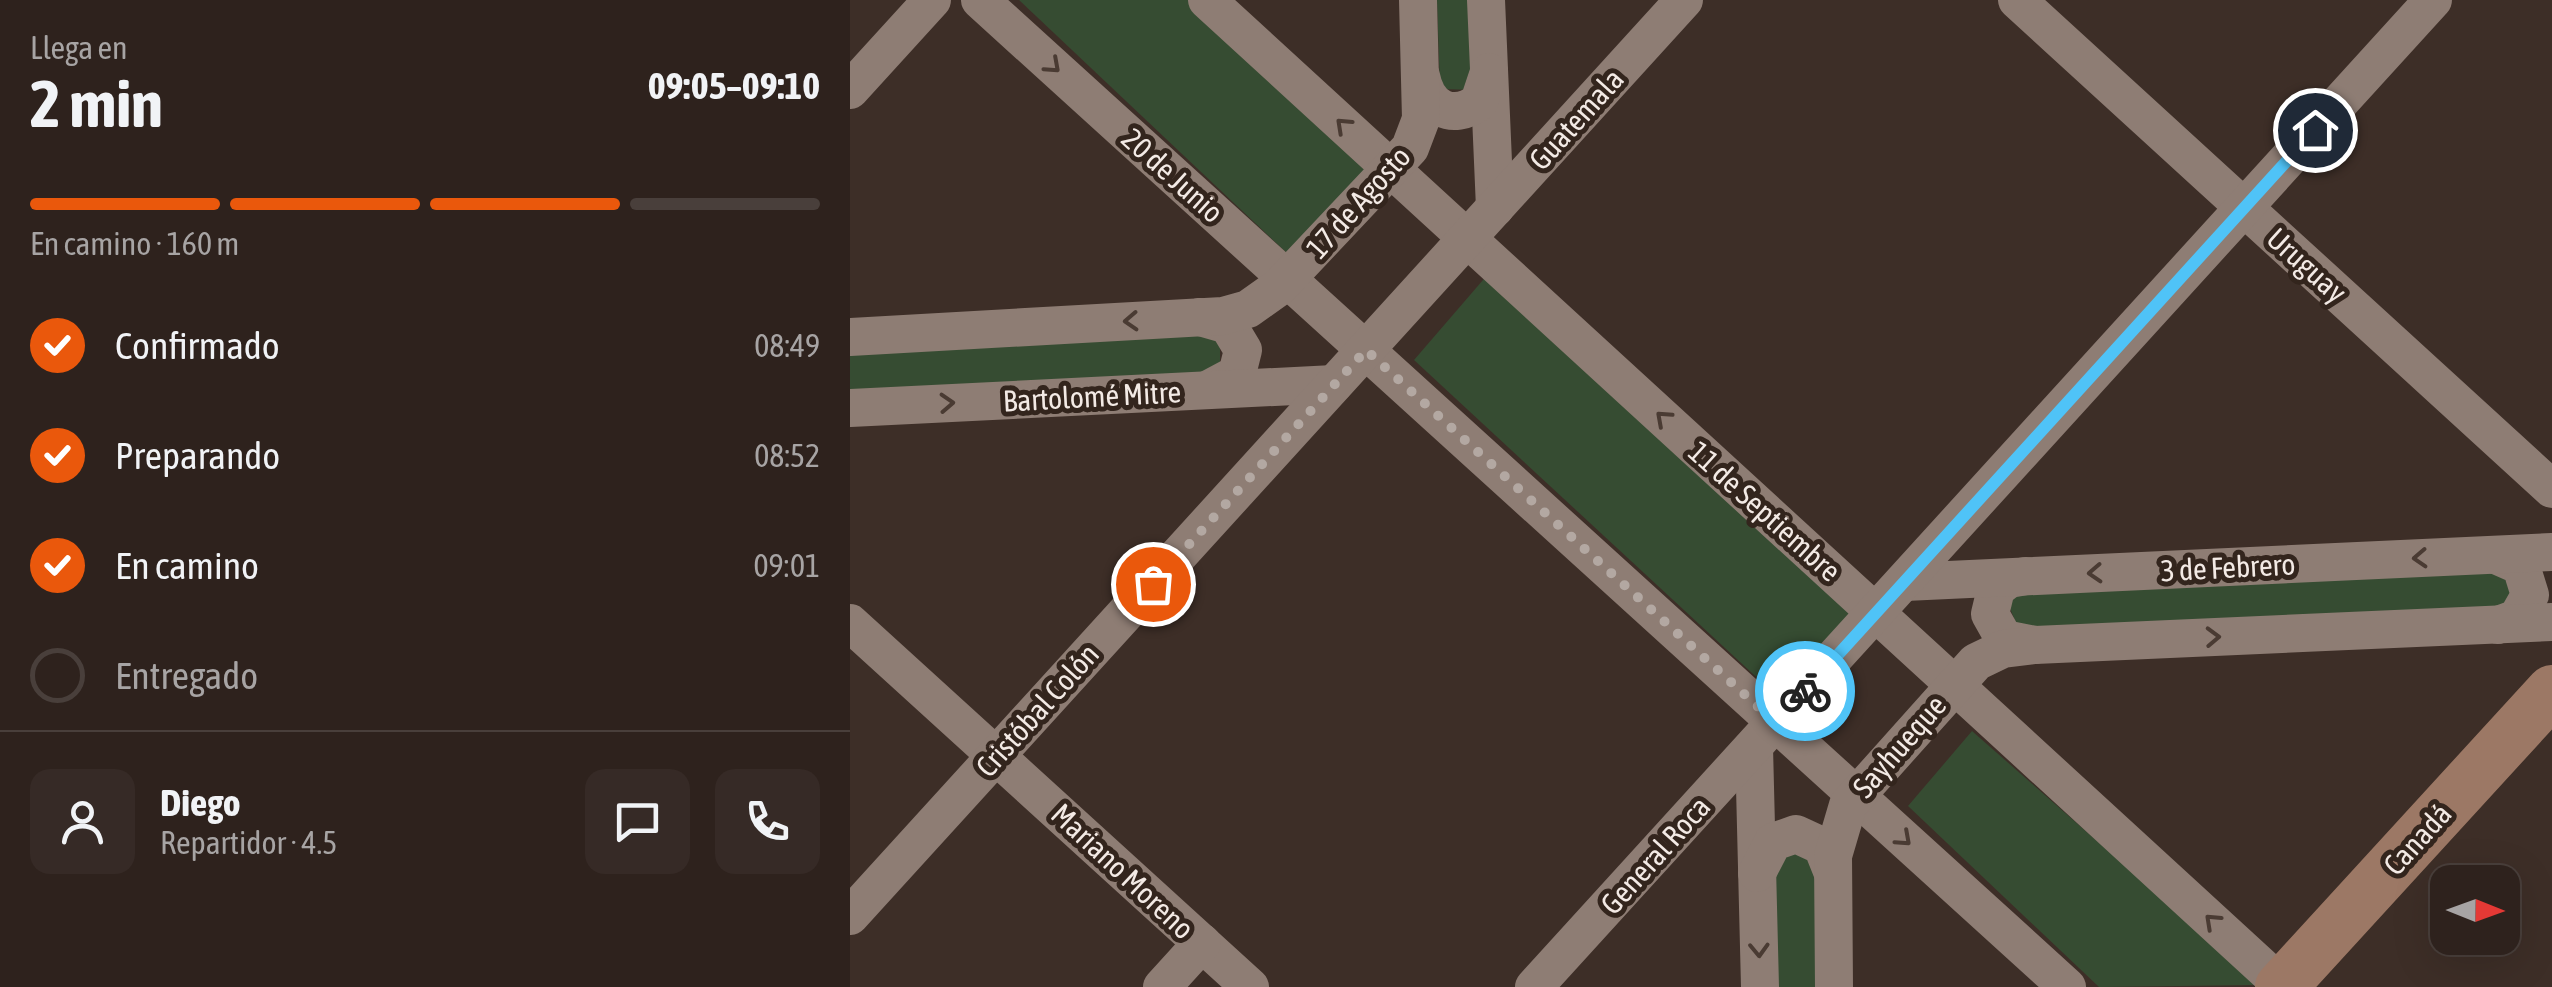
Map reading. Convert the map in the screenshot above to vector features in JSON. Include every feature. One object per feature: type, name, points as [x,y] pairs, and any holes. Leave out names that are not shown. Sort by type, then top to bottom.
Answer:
[{"type":"street","points":[[850,90],[932,0]]},
{"type":"street","name":"20 de Junio","points":[[980,0],[1366,350]]},
{"type":"street","points":[[1207,0],[1467,238]]},
{"type":"street","name":"17 de Agosto","points":[[1288,279],[1392,170],[1417,134],[1421,74],[1418,0]]},
{"type":"street","points":[[1486,0],[1495,208]]},
{"type":"street","name":"Guatemala","points":[[1467,238],[1684,0]]},
{"type":"street","name":"Uruguay","points":[[2017,0],[2552,489]]},
{"type":"street","name":"General Roca","points":[[1534,987],[2433,0]]},
{"type":"street","points":[[1421,74],[1428,99],[1442,110],[1458,112],[1479,102],[1489,71]]},
{"type":"street","name":"Cristóbal Colón","points":[[850,916],[1467,238]]},
{"type":"street","name":"11 de Septiembre","points":[[1467,238],[2283,986]]},
{"type":"street","points":[[850,337],[1200,318],[1248,308],[1288,279]]},
{"type":"street","points":[[1200,318],[1233,329],[1243,358],[1231,380],[1204,390]]},
{"type":"street","points":[[1366,350],[1765,735],[1856,796],[2067,987]]},
{"type":"street","name":"Bartolomé Mitre","points":[[850,408],[1334,384]]},
{"type":"street","name":"3 de Febrero","points":[[1904,582],[2552,552]]},
{"type":"street","points":[[2496,554],[2521,566],[2530,595],[2517,618],[2498,625]]},
{"type":"street","points":[[2026,576],[2009,579],[1996,589],[1990,614],[2004,638],[2035,645]]},
{"type":"street","points":[[1953,684],[1988,655],[2035,645],[2552,622]]},
{"type":"street","name":"Mariano Moreno","points":[[850,624],[1250,987]]},
{"type":"street","name":"Sayhueque","points":[[1834,987],[1832,871],[1837,830],[1856,796],[1953,684]]},
{"type":"street","name":"Canadá","points":[[2283,986],[2552,691]]},
{"type":"street","points":[[1760,987],[1757,872],[1765,735]]},
{"type":"street","points":[[1757,872],[1773,842],[1796,834],[1822,846],[1832,871]]},
{"type":"street","points":[[1162,987],[1202,944]]},
{"type":"green space","points":[[1019,0],[1190,0],[1381,169],[1291,257]]},
{"type":"green space","points":[[1437,0],[1472,0],[1476,90],[1440,89]]},
{"type":"green space","points":[[1489,273],[1862,612],[1780,699],[1414,360]]},
{"type":"green space","points":[[1220,330],[1220,375],[850,392],[850,344]]},
{"type":"green space","points":[[2500,563],[2518,589],[2500,614],[2019,630],[2009,606],[2020,585]]},
{"type":"green space","points":[[1972,731],[2261,985],[2099,987],[1908,806]]},
{"type":"green space","points":[[1797,847],[1818,862],[1821,987],[1776,987],[1772,860]]},
{"type":"way so far","points":[[1153,584],[1366,350],[1776,723],[1805,691]]},
{"type":"route","points":[[1805,691],[2315,130]]}]
